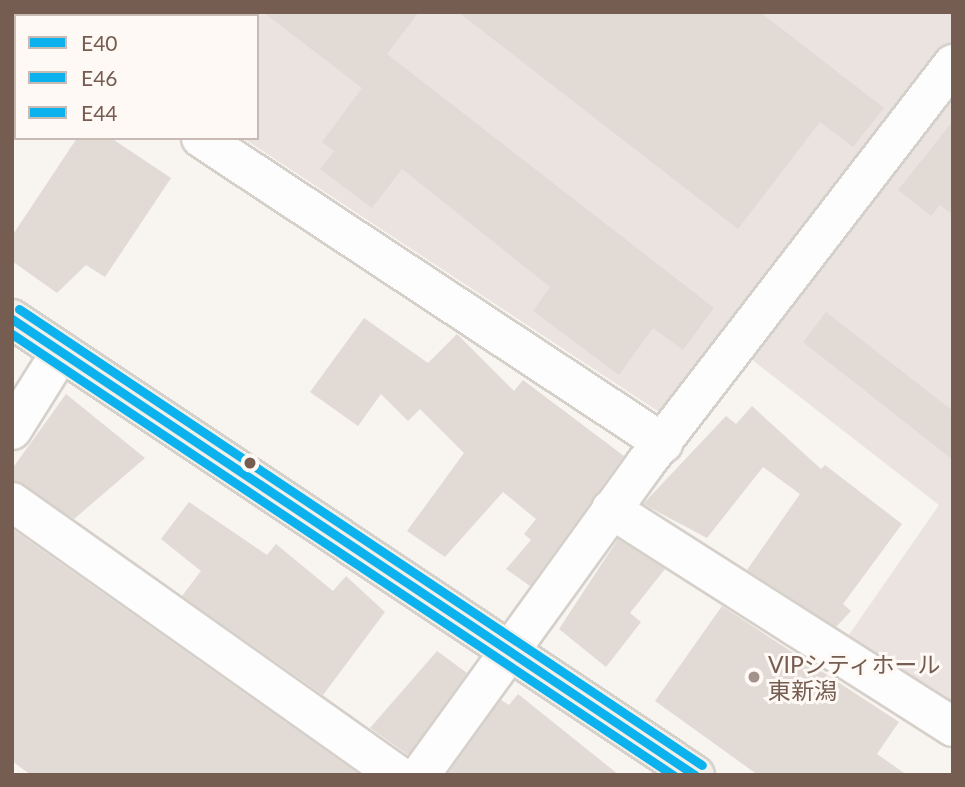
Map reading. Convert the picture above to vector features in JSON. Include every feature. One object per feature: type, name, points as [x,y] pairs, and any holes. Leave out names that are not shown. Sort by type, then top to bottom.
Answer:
[{"type":"main road","points":[[12,318],[695,775]]},
{"type":"street","points":[[420,775],[513,654],[611,509],[953,64]]},
{"type":"street","points":[[204,140],[663,443]]},
{"type":"street","points":[[12,430],[61,352]]},
{"type":"street","points":[[12,502],[398,775]]},
{"type":"street","points":[[611,509],[953,727]]},
{"type":"shaded area","points":[[51,12],[953,12],[953,714],[844,642],[939,505],[719,334],[659,412],[246,140],[259,140],[259,14]]},
{"type":"building","points":[[263,12],[419,12],[387,54],[714,308],[683,350],[653,328],[619,375],[533,311],[550,287],[402,169],[372,208],[320,169],[334,151],[322,142],[362,88]]},
{"type":"building","points":[[458,12],[760,12],[884,108],[853,147],[820,122],[738,229]]},
{"type":"building","points":[[953,121],[953,215],[940,205],[931,216],[898,190]]},
{"type":"building","points":[[76,140],[114,140],[171,178],[105,277],[86,265],[57,293],[12,261],[12,236]]},
{"type":"building","points":[[826,312],[953,411],[953,460],[803,342]]},
{"type":"building","points":[[364,318],[428,363],[457,334],[514,391],[523,380],[624,456],[530,586],[506,569],[531,540],[524,534],[536,519],[503,492],[445,557],[407,531],[464,453],[420,409],[408,421],[381,394],[358,426],[310,392]]},
{"type":"building","points":[[66,394],[145,458],[74,519],[12,480],[12,469]]},
{"type":"building","points":[[752,406],[821,469],[825,465],[902,524],[843,604],[851,611],[836,627],[747,570],[800,494],[763,467],[707,538],[643,504],[726,416],[736,424]]},
{"type":"building","points":[[189,502],[267,555],[276,544],[333,591],[346,576],[385,612],[323,695],[182,596],[201,571],[161,539]]},
{"type":"building","points":[[12,529],[360,775],[31,775],[12,761]]},
{"type":"building","points":[[618,539],[665,569],[630,613],[641,622],[606,667],[559,629]]},
{"type":"building","name":"VIPシティホール 東新潟","points":[[722,606],[899,722],[877,754],[907,775],[758,775],[655,701]]},
{"type":"building","points":[[437,651],[467,673],[408,755],[370,728]]},
{"type":"building","points":[[518,694],[619,775],[447,775],[501,700],[509,705]]},
{"type":"transit line","name":"E44","points":[[19,309],[702,765]]},
{"type":"transit line","name":"E40","points":[[12,319],[695,775]]},
{"type":"transit line","name":"E46","points":[[12,334],[673,775]]},
{"type":"place","name":"VIPシティホール 東新潟","points":[[754,677]]}]
